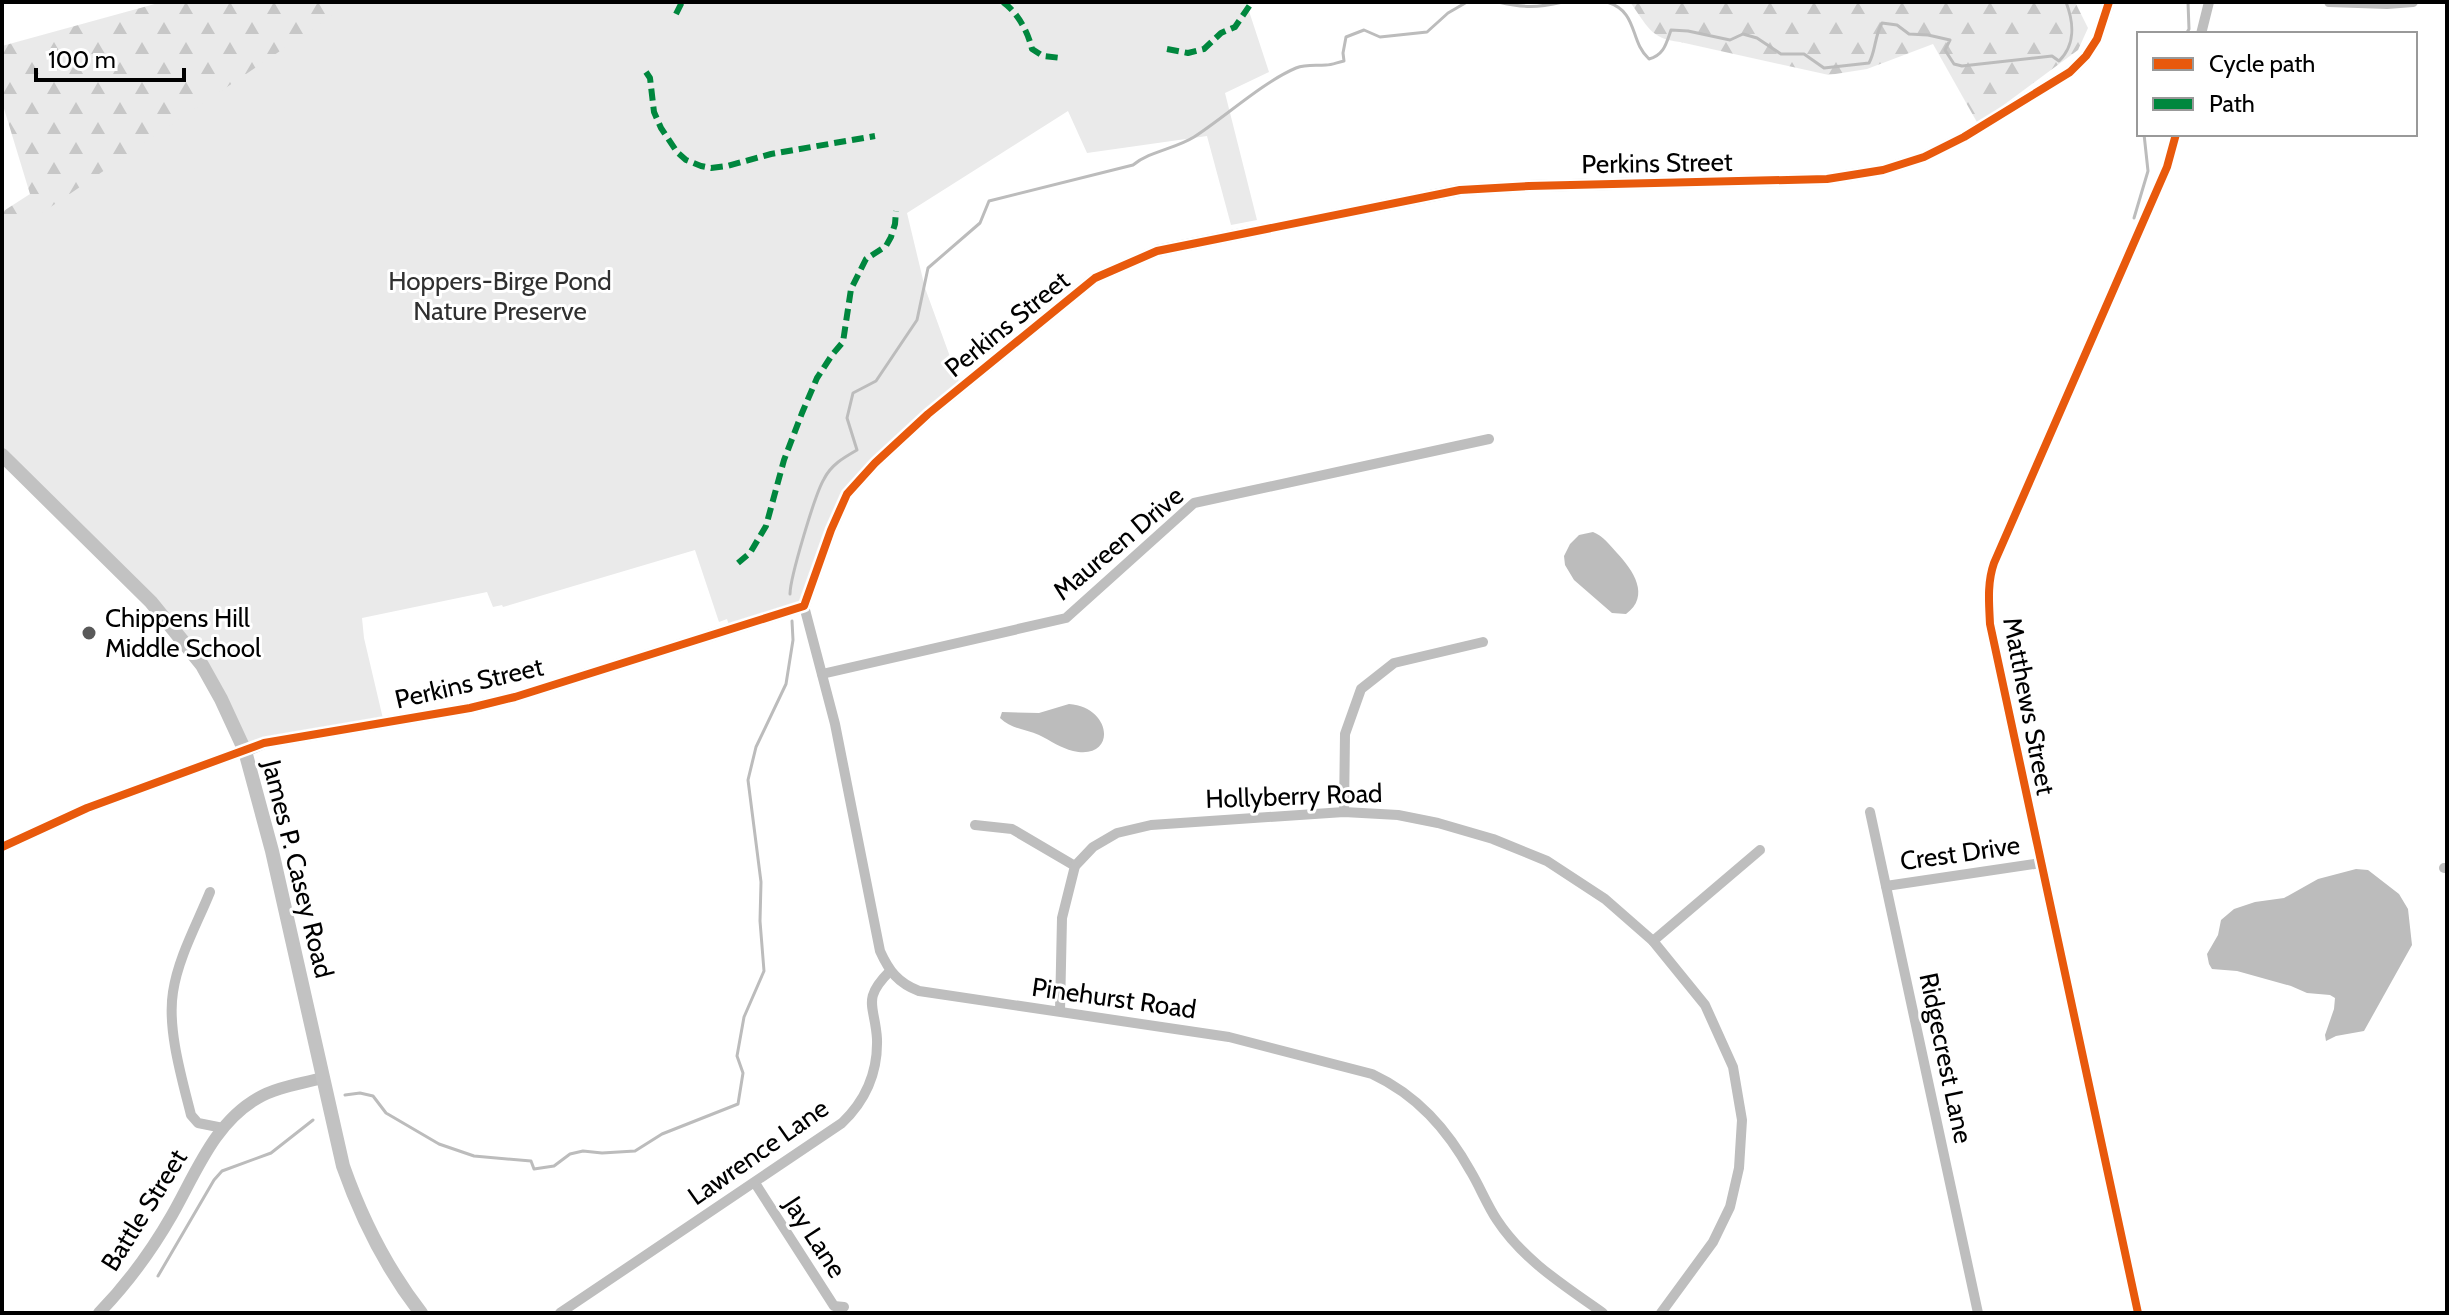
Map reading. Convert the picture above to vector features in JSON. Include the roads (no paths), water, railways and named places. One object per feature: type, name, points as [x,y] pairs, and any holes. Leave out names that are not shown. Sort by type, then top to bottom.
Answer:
[{"type":"main road","name":"James P. Casey Road","points":[[2,455],[178,632],[212,682],[245,751],[272,851],[343,1166],[381,1255],[421,1313]]},
{"type":"street","name":"Perkins Street","points":[[2,847],[87,808],[264,743],[470,708],[515,697],[804,606],[847,494],[875,463],[928,414],[1095,278],[1157,251],[1460,190],[1827,179],[1883,170],[1924,157],[1955,142],[2070,72],[2097,39],[2109,2]]},
{"type":"street","points":[[2202,32],[2209,2]]},
{"type":"street","points":[[2329,2],[2413,2]]},
{"type":"street","name":"Matthews Street","points":[[2138,1313],[1990,624],[1990,574],[2167,167],[2175,136]]},
{"type":"street","name":"Maureen Drive","points":[[822,674],[1066,618],[1194,503],[1489,439]]},
{"type":"street","points":[[804,606],[843,763],[880,951],[890,971]]},
{"type":"street","points":[[1344,812],[1345,734],[1361,689],[1394,663],[1483,642]]},
{"type":"street","name":"Hollyberry Road","points":[[1075,866],[1093,847],[1117,833],[1151,825],[1344,812],[1398,815],[1493,839],[1547,861],[1605,899],[1653,941],[1705,1005],[1733,1067],[1742,1120],[1739,1168],[1730,1207],[1713,1242],[1661,1313]]},
{"type":"street","name":"Ridgecrest Lane","points":[[1870,812],[1978,1313]]},
{"type":"street","points":[[975,825],[1012,829],[1075,866],[1062,918],[1060,1011]]},
{"type":"street","points":[[1653,941],[1760,850]]},
{"type":"street","name":"Crest Drive","points":[[1886,886],[2041,863]]},
{"type":"street","name":"Battle Street","points":[[210,892],[172,993],[173,1029],[191,1115],[198,1123],[223,1128]]},
{"type":"street","name":"Pinehurst Road","points":[[890,971],[905,986],[919,991],[1229,1037],[1346,1065],[1394,1084],[1421,1105],[1447,1135],[1498,1221],[1524,1252],[1550,1276],[1603,1313]]},
{"type":"street","name":"Lawrence Lane","points":[[560,1313],[842,1123],[864,1098],[872,1080],[877,1037],[871,1001],[876,984],[890,971]]},
{"type":"street","name":"Battle Street","points":[[99,1313],[147,1254],[223,1128],[259,1098],[322,1078]]},
{"type":"street","name":"Jay Lane","points":[[755,1183],[834,1306],[844,1307]]},
{"type":"waterway","points":[[790,594],[798,555],[820,488],[834,466],[857,450],[847,418],[853,393],[876,381],[917,320],[928,268],[980,223],[989,201],[1133,165],[1194,137],[1283,74],[1300,67],[1344,61],[1346,37],[1364,30],[1380,37],[1427,32],[1448,13],[1467,2]]},
{"type":"waterway","points":[[1498,2],[1530,6],[1563,2]]},
{"type":"waterway","points":[[1607,2],[1624,13],[1638,44],[1649,59],[1661,52],[1671,30],[1730,40],[1743,34],[1757,38],[1781,54],[1804,54],[1824,68],[1869,63],[1882,23],[1897,25],[1909,34],[1950,40],[1945,50],[1954,64],[1962,66],[2052,56],[2059,61],[2068,48],[2072,33],[2066,2]]},
{"type":"waterway","points":[[2187,32],[2188,2]]},
{"type":"waterway","points":[[2134,218],[2148,171],[2144,136]]},
{"type":"waterway","points":[[345,1095],[360,1093],[373,1096],[386,1113],[439,1144],[474,1156],[531,1161],[534,1169],[554,1166],[570,1154],[583,1151],[635,1151],[662,1134],[738,1104],[743,1073],[737,1056],[744,1017],[764,971],[761,882],[748,780],[756,747],[786,684],[793,640],[792,621]]},
{"type":"waterway","points":[[158,1276],[222,1171],[271,1153],[313,1120]]},
{"type":"place","name":"Chippens Hill Middle School","points":[[89,633]]},
{"type":"park label","name":"Hoppers-Birge Pond Nature Preserve","points":[[500,296]]}]
